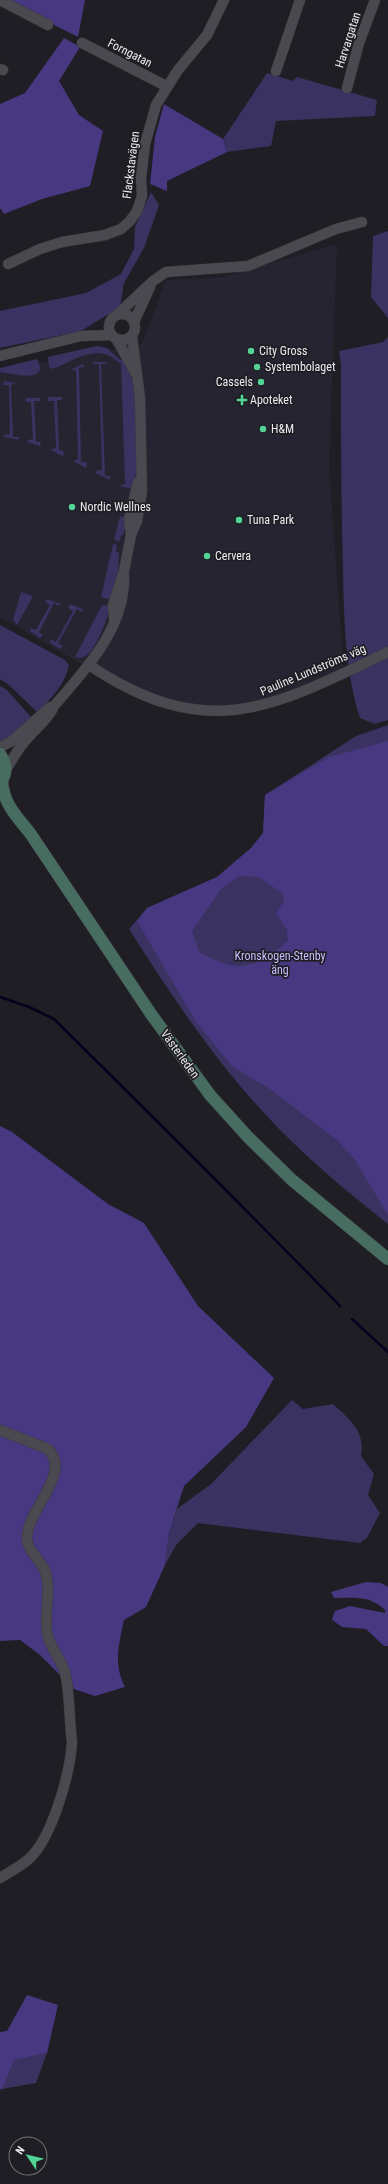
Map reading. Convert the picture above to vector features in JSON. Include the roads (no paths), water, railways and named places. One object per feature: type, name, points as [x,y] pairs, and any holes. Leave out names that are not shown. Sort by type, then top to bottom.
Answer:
[{"type":"main road","name":"Västerleden","points":[[0,754],[4,762],[2,779],[4,797],[13,813],[30,833],[172,1045],[210,1095],[248,1137],[292,1180],[387,1256]]},
{"type":"main road","name":"Västerleden","points":[[0,803],[13,813]]},
{"type":"street","points":[[0,0],[48,25]]},
{"type":"street","name":"Flackstavägen","points":[[8,264],[40,249],[62,242],[105,235],[121,229],[130,221],[137,211],[142,196],[141,178],[150,124],[156,105],[166,86],[207,35],[224,0]]},
{"type":"street","points":[[276,71],[300,0]]},
{"type":"street","name":"Harvargatan","points":[[346,88],[361,37],[375,0]]},
{"type":"street","name":"Forngatan","points":[[82,44],[166,86]]},
{"type":"street","points":[[0,356],[81,336],[109,323],[153,281],[166,272],[248,266],[336,229],[362,222]]},
{"type":"street","points":[[81,336],[125,340],[132,336],[135,331],[134,322],[139,307],[153,281]]},
{"type":"street","points":[[117,315],[126,315],[134,322]]},
{"type":"street","points":[[109,323],[108,330],[139,380]]},
{"type":"street","points":[[2,779],[13,757],[25,740],[50,715],[54,706],[89,665],[105,640],[114,619],[122,606],[125,590],[124,571],[131,535],[129,519],[141,475],[139,380],[132,336]]},
{"type":"street","name":"Pauline Lundströms väg","points":[[89,665],[150,698],[176,707],[223,712],[253,708],[281,700],[388,652]]},
{"type":"street","points":[[0,747],[12,741],[46,709],[54,706]]},
{"type":"street","points":[[0,1430],[48,1449],[53,1454],[56,1461],[54,1475],[28,1528],[27,1542],[47,1575],[47,1633],[52,1648],[65,1671],[72,1742],[71,1753],[60,1796],[44,1841],[30,1858],[0,1878]]},
{"type":"waterway","points":[[0,997],[29,1007],[54,1019],[340,1306]]},
{"type":"waterway","points":[[352,1319],[388,1352]]},
{"type":"place","name":"City Gross","points":[[251,351]]},
{"type":"place","name":"Systembolaget","points":[[257,367]]},
{"type":"place","name":"Cassels","points":[[261,382]]},
{"type":"place","name":"Apoteket","points":[[242,400]]},
{"type":"place","name":"H&M","points":[[263,429]]},
{"type":"place","name":"Nordic Wellnes","points":[[72,507]]},
{"type":"place","name":"Tuna Park","points":[[239,520]]},
{"type":"place","name":"Cervera","points":[[207,556]]},
{"type":"park label","name":"Kronskogen-Stenby äng","points":[[280,963]]}]
